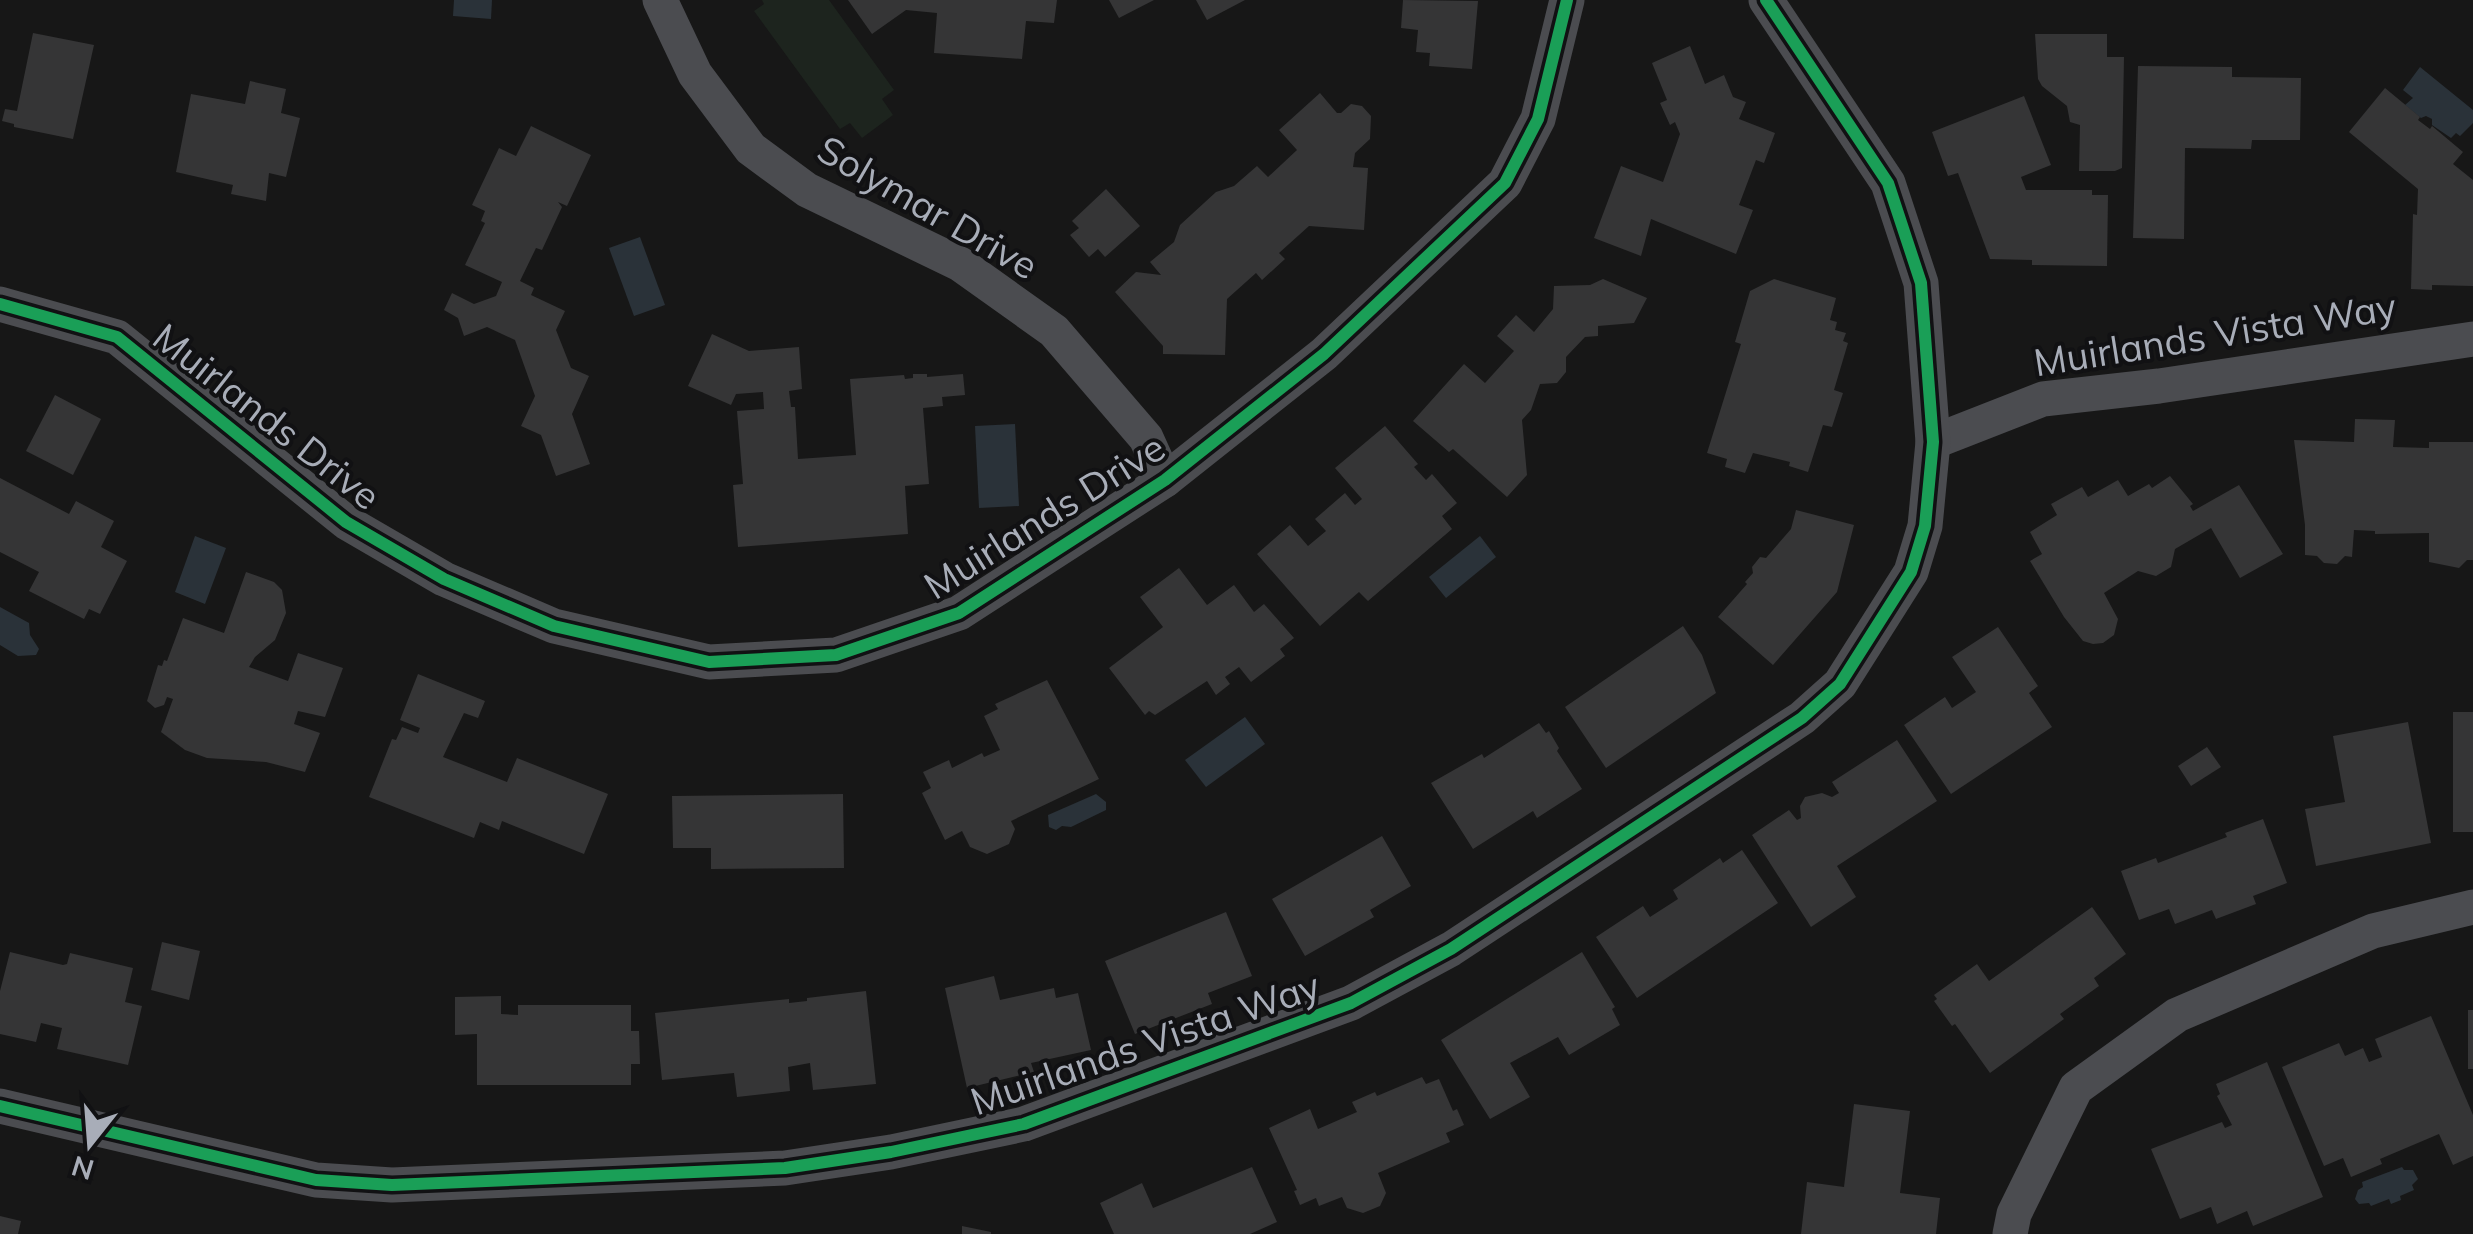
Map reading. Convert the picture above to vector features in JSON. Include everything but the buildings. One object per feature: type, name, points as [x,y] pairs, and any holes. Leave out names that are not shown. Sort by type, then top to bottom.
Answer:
[{"type":"street","name":"Solymar Drive","points":[[660,0],[695,74],[751,149],[807,190],[960,264],[1054,331],[1146,438],[1165,480]]},
{"type":"street","name":"Muirlands Drive","points":[[0,304],[117,337],[346,522],[444,579],[554,626],[709,662],[836,655],[959,613],[1165,480],[1324,354],[1505,183],[1538,119],[1567,0]]},
{"type":"street","points":[[1766,0],[1888,182],[1921,283],[1933,442]]},
{"type":"street","name":"Muirlands Vista Way","points":[[0,1106],[316,1180],[392,1185],[784,1168],[891,1152],[1024,1124],[1351,1003],[1450,949],[1802,718],[1840,684],[1911,572],[1925,526],[1933,442],[2043,399],[2160,386],[2473,339]]},
{"type":"street","points":[[2010,1234],[2014,1214],[2076,1088],[2177,1015],[2373,931],[2473,907]]},
{"type":"shaded area","points":[[454,0],[492,0],[491,19],[453,16]]},
{"type":"shaded area","points":[[762,0],[829,0],[894,90],[882,99],[893,115],[862,138],[850,123],[840,129],[754,11],[764,4]]},
{"type":"shaded area","points":[[2420,67],[2473,110],[2473,123],[2460,136],[2456,133],[2451,138],[2432,125],[2432,119],[2421,118],[2405,105],[2413,98],[2403,90]]},
{"type":"shaded area","points":[[640,237],[665,305],[634,316],[609,248]]},
{"type":"shaded area","points":[[1015,424],[1019,506],[979,508],[975,426]]},
{"type":"shaded area","points":[[195,536],[226,548],[205,604],[175,592]]},
{"type":"shaded area","points":[[1480,536],[1496,557],[1446,598],[1429,577]]},
{"type":"shaded area","points":[[0,607],[29,623],[30,635],[39,649],[36,655],[18,656],[0,645]]},
{"type":"shaded area","points":[[1245,717],[1265,744],[1206,787],[1185,760]]},
{"type":"shaded area","points":[[1096,794],[1106,802],[1106,810],[1071,827],[1049,827],[1048,815]]},
{"type":"shaded area","points":[[2402,1167],[2413,1170],[2418,1179],[2412,1185],[2414,1190],[2400,1196],[2401,1200],[2391,1204],[2389,1199],[2371,1206],[2355,1199],[2362,1182]]},
{"type":"cycle path","points":[[0,304],[117,337],[346,522],[444,579],[554,626],[709,662],[836,655],[959,613],[1165,480],[1324,354],[1505,183],[1538,119],[1567,0]]},
{"type":"cycle path","points":[[0,1106],[316,1180],[392,1185],[785,1168],[891,1152],[1024,1124],[1351,1003],[1451,949],[1802,718],[1840,684],[1911,572],[1925,526],[1933,442],[1921,283],[1888,183],[1766,0]]}]
